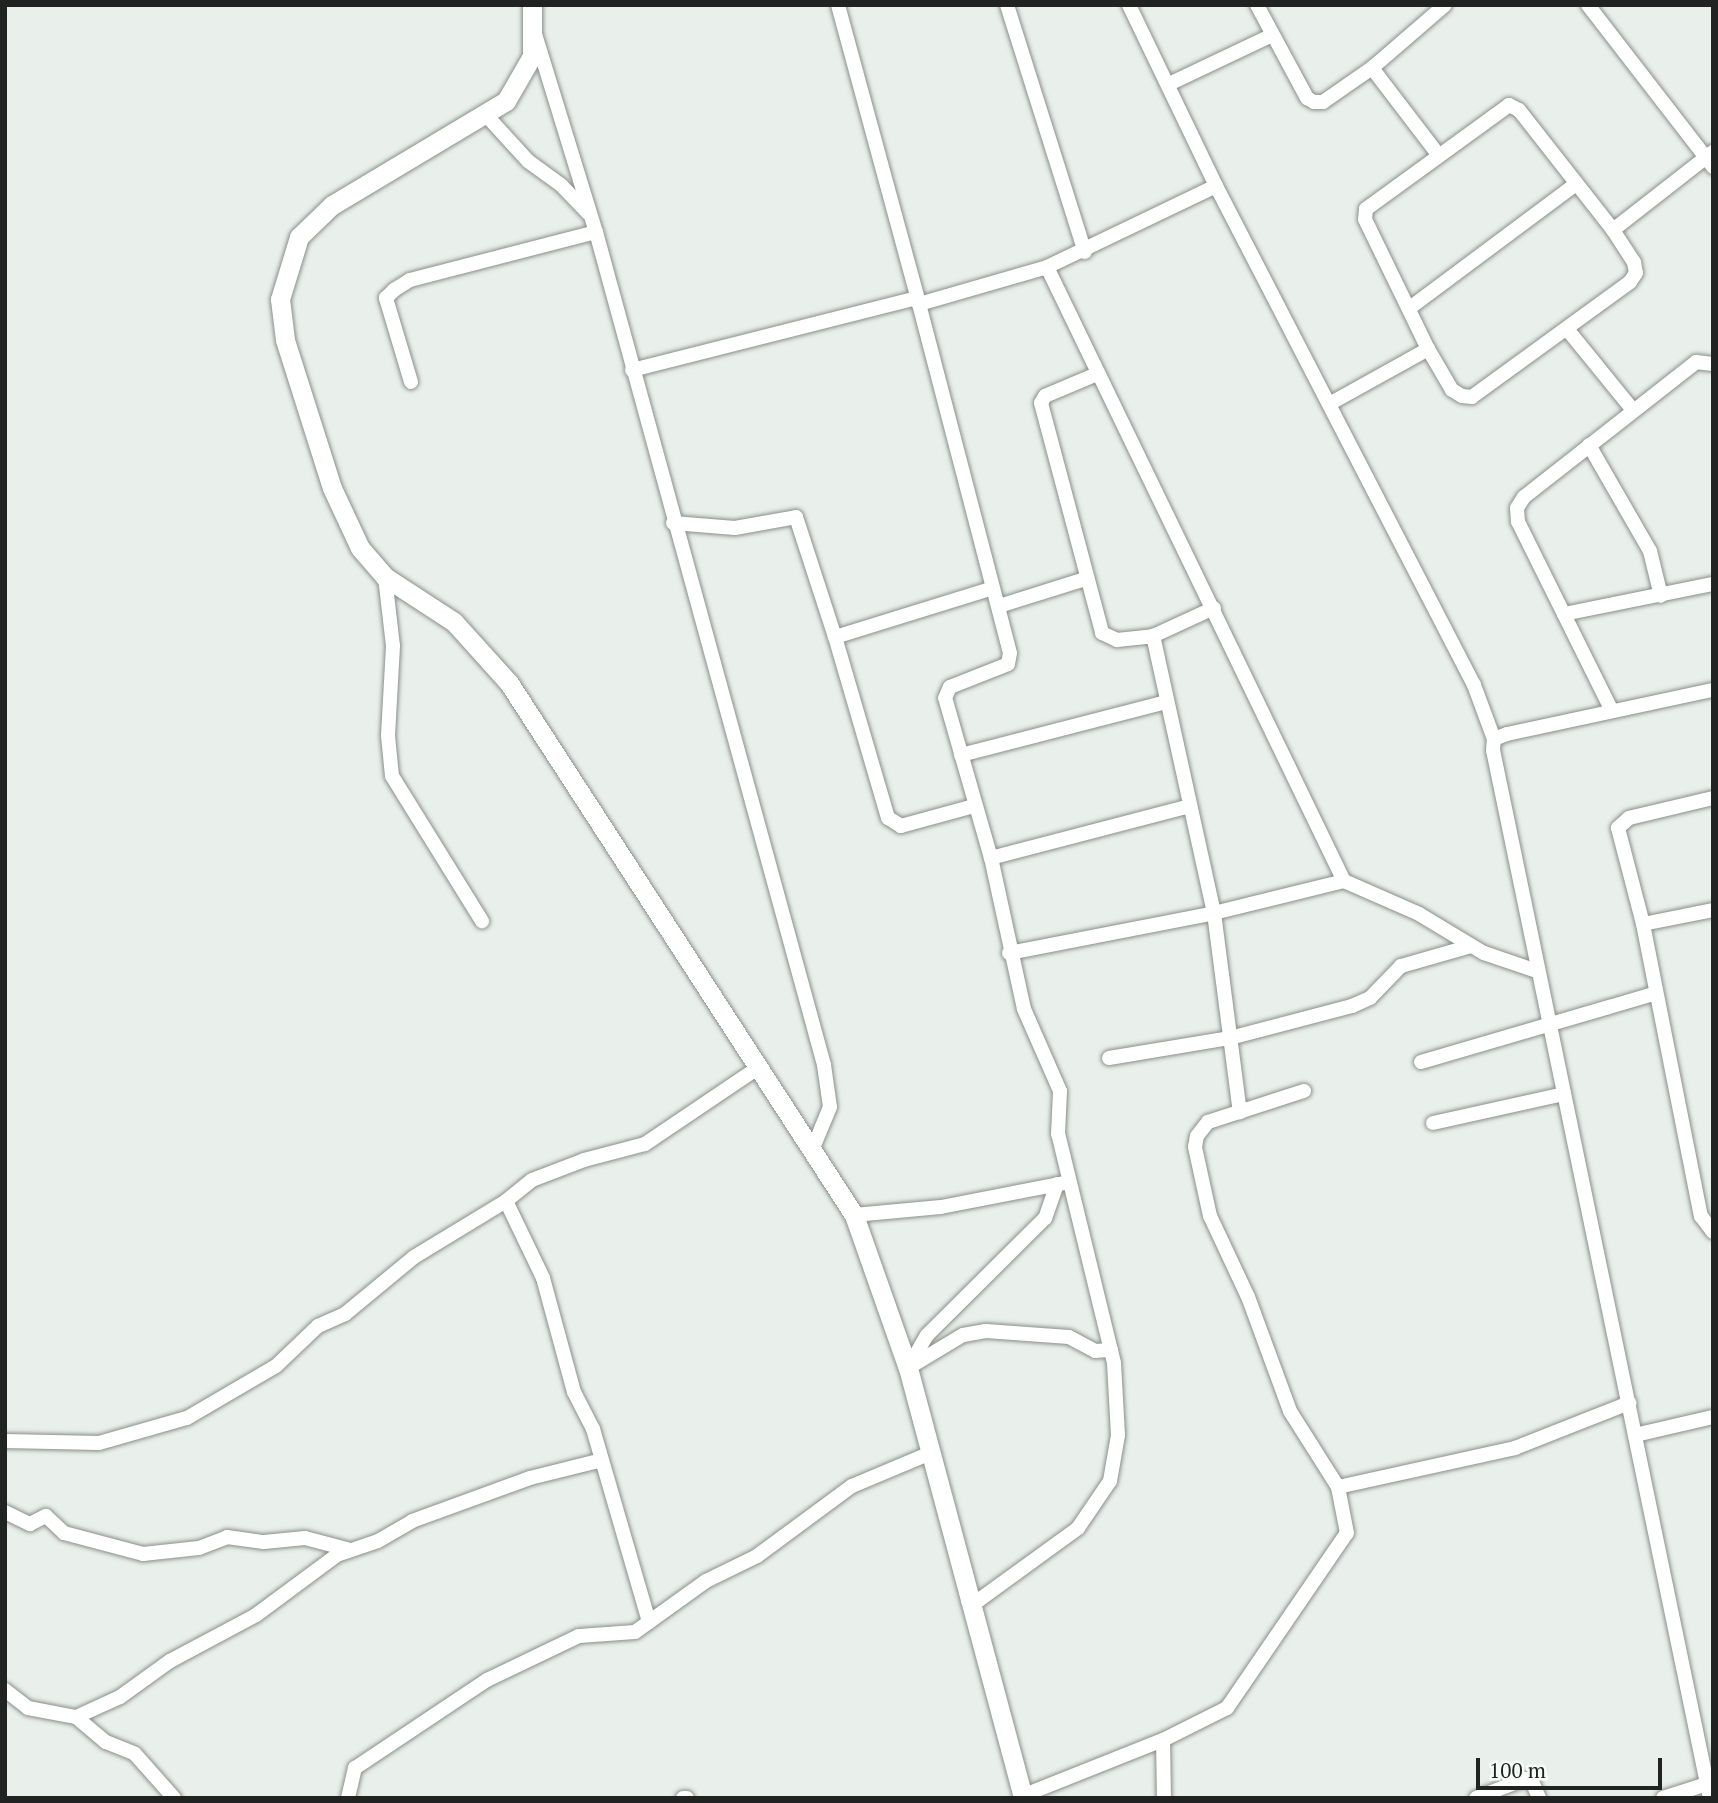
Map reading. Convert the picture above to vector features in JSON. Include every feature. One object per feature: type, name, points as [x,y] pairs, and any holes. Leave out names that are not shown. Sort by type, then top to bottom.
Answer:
[{"type":"street","points":[[532,5],[535,33],[567,128],[673,523],[824,1065],[830,1107],[813,1148]]},
{"type":"street","points":[[838,5],[999,606],[1008,664],[946,692],[974,806],[991,858],[1009,953],[1024,1009],[1056,1076],[1058,1134],[1064,1183],[1111,1350],[1118,1435],[1116,1460],[1101,1498],[1078,1528],[979,1600],[968,1601]]},
{"type":"street","points":[[1007,5],[1085,252]]},
{"type":"street","points":[[1129,5],[1216,186],[1332,403],[1474,685],[1494,739],[1537,971],[1635,1435],[1706,1748],[1708,1791],[1663,1798]]},
{"type":"street","points":[[1256,5],[1270,36],[1307,99],[1314,102],[1324,102],[1372,68],[1445,5]]},
{"type":"street","points":[[1588,5],[1710,159],[1613,230]]},
{"type":"street","points":[[535,33],[532,56],[506,101],[332,205],[299,237],[280,299],[285,340],[332,488],[360,548],[385,577],[454,622],[509,683],[813,1148],[854,1216],[908,1368],[928,1454],[1023,1797],[1163,1740],[1227,1708],[1241,1693],[1347,1533],[1338,1487],[1290,1411],[1248,1297],[1208,1205],[1196,1161],[1197,1136],[1208,1122],[1304,1091]]},
{"type":"street","points":[[1169,84],[1270,36]]},
{"type":"street","points":[[1372,68],[1437,153]]},
{"type":"street","points":[[1509,105],[1519,110],[1576,184],[1613,230],[1634,262],[1636,273],[1630,282],[1472,397],[1452,390],[1365,219],[1366,209],[1437,153],[1509,105]]},
{"type":"street","points":[[486,115],[528,161],[561,185],[589,214]]},
{"type":"street","points":[[1411,307],[1576,184]]},
{"type":"street","points":[[632,370],[1047,267],[1085,252],[1216,186]]},
{"type":"street","points":[[411,382],[386,298],[394,290],[410,280],[596,232]]},
{"type":"street","points":[[1047,267],[1344,881]]},
{"type":"street","points":[[1567,329],[1632,409]]},
{"type":"street","points":[[1332,403],[1429,349]]},
{"type":"street","points":[[1612,711],[1518,522],[1517,508],[1524,497],[1632,409],[1696,362],[1713,364]]},
{"type":"street","points":[[1097,374],[1045,396],[1041,403],[1085,579],[1102,633],[1117,640],[1153,636],[1214,608]]},
{"type":"street","points":[[1589,445],[1650,551],[1661,596]]},
{"type":"street","points":[[673,523],[735,528],[796,517],[835,637],[888,818],[901,826],[974,806]]},
{"type":"street","points":[[385,577],[393,646],[388,736],[393,776],[482,921]]},
{"type":"street","points":[[999,606],[1085,579]]},
{"type":"street","points":[[1564,614],[1713,584]]},
{"type":"street","points":[[835,637],[993,588]]},
{"type":"street","points":[[1153,636],[1214,913],[1240,1112]]},
{"type":"street","points":[[1494,739],[1713,690]]},
{"type":"street","points":[[961,755],[1166,702]]},
{"type":"street","points":[[1713,798],[1622,821],[1618,828],[1643,924],[1653,993],[1701,1216],[1713,1232]]},
{"type":"street","points":[[991,858],[1190,806]]},
{"type":"street","points":[[1009,953],[1214,913],[1344,881],[1419,914],[1499,960],[1537,971]]},
{"type":"street","points":[[1643,924],[1713,910]]},
{"type":"street","points":[[1110,1058],[1230,1038],[1352,1006],[1370,998],[1401,966],[1471,946]]},
{"type":"street","points":[[1422,1062],[1653,993]]},
{"type":"street","points":[[5,1441],[99,1443],[187,1418],[276,1366],[308,1334],[345,1314],[414,1257],[506,1202],[532,1181],[553,1171],[645,1144],[759,1067]]},
{"type":"street","points":[[1433,1123],[1564,1094]]},
{"type":"street","points":[[854,1216],[941,1207],[1064,1183]]},
{"type":"street","points":[[908,1368],[927,1335],[1045,1218],[1064,1183]]},
{"type":"street","points":[[506,1202],[543,1278],[574,1392],[602,1460],[649,1622]]},
{"type":"street","points":[[908,1368],[963,1335],[986,1331],[1069,1337],[1095,1351],[1111,1350]]},
{"type":"street","points":[[1338,1487],[1515,1448],[1629,1403]]},
{"type":"street","points":[[1635,1435],[1713,1417]]},
{"type":"street","points":[[348,1798],[355,1768],[487,1680],[579,1636],[620,1636],[649,1622],[706,1581],[757,1556],[852,1486],[928,1454]]},
{"type":"street","points":[[76,1717],[120,1697],[170,1661],[256,1615],[337,1555],[412,1521],[530,1478],[602,1460]]},
{"type":"street","points":[[5,1511],[30,1524],[46,1517],[64,1533],[143,1554],[199,1548],[227,1537],[264,1542],[305,1538],[352,1550]]},
{"type":"street","points":[[5,1690],[28,1708],[76,1717],[106,1742],[135,1754],[174,1798]]},
{"type":"street","points":[[1163,1740],[1164,1798]]},
{"type":"street","points":[[1476,1798],[1531,1779],[1539,1798]]}]
